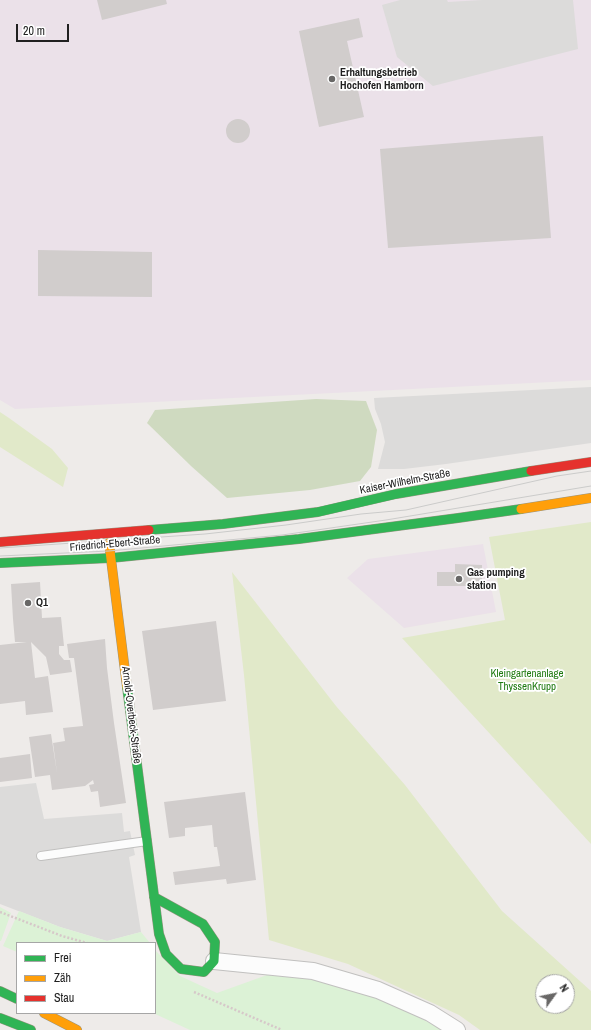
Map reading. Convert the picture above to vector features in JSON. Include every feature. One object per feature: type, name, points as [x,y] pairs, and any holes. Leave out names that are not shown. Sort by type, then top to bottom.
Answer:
[{"type":"main road","name":"Kaiser-Wilhelm-Straße","points":[[223,524],[318,512],[396,494],[591,462]]},
{"type":"main road","name":"Friedrich-Ebert-Straße","points":[[0,563],[111,558],[299,539],[458,518],[591,498]]},
{"type":"main road","name":"Friedrich-Ebert-Straße","points":[[0,542],[223,524]]},
{"type":"main road","name":"Arnold-Overbeck-Straße","points":[[108,534],[159,934],[166,954],[181,969],[204,972],[214,961]]},
{"type":"main road","points":[[154,897],[202,924],[215,942],[214,961]]},
{"type":"main road","points":[[0,991],[16,999]]},
{"type":"main road","points":[[46,1014],[77,1030]]},
{"type":"main road","points":[[0,1018],[31,1030]]},
{"type":"street","points":[[214,961],[313,971],[378,990],[430,1013],[457,1030]]},
{"type":"lane","points":[[41,856],[147,841]]},
{"type":"path","points":[[0,912],[62,936],[83,942]]},
{"type":"path","points":[[194,992],[282,1030]]},
{"type":"shaded area","points":[[0,0],[591,0],[591,380],[15,409],[0,400]]},
{"type":"shaded area","points":[[400,0],[447,0],[448,2],[482,0],[573,0],[578,49],[433,86],[397,57],[382,5]]},
{"type":"shaded area","points":[[591,387],[591,443],[446,464],[404,469],[378,469],[385,442],[381,424],[375,409],[374,398]]},
{"type":"shaded area","points":[[483,544],[496,612],[404,628],[347,578],[368,559]]},
{"type":"shaded area","points":[[36,783],[44,819],[122,813],[124,832],[130,831],[135,855],[129,857],[141,932],[107,941],[60,927],[0,904],[0,787]]},
{"type":"green space","points":[[316,399],[366,401],[377,430],[371,467],[360,481],[310,490],[227,498],[191,466],[147,423],[155,410]]},
{"type":"green space","points":[[0,412],[52,449],[68,468],[63,487],[0,447]]},
{"type":"green space","name":"Kleingartenanlage ThyssenKrupp","points":[[591,522],[591,844],[402,638],[505,620],[489,537]]},
{"type":"green space","points":[[232,572],[336,706],[405,785],[502,911],[572,974],[535,974],[535,1014],[575,1014],[575,977],[591,991],[591,1030],[480,1030],[459,1015],[348,964],[269,940],[244,675]]},
{"type":"green space","points":[[0,907],[11,913],[1,941],[0,941]]},
{"type":"green space","points":[[19,911],[60,927],[107,941],[141,932],[149,942],[16,942],[16,952],[3,946]]},
{"type":"green space","points":[[156,951],[180,976],[217,993],[267,975],[319,980],[368,995],[411,1013],[443,1030],[190,1030],[155,1014]]},
{"type":"building","points":[[97,0],[166,0],[167,4],[102,20]]},
{"type":"building","name":"Erhaltungsbetrieb Hochofen Hamborn","points":[[359,18],[363,37],[347,41],[364,117],[319,127],[299,31]]},
{"type":"building","points":[[238,119],[246,123],[250,131],[246,139],[238,143],[230,139],[226,131],[230,123]]},
{"type":"building","points":[[543,136],[551,238],[388,248],[380,149]]},
{"type":"building","points":[[38,250],[152,252],[152,297],[38,296]]},
{"type":"building","name":"Gas pumping station","points":[[455,564],[482,565],[482,586],[437,586],[437,572],[455,572]]},
{"type":"building","points":[[40,582],[42,618],[61,617],[64,646],[59,646],[59,654],[64,660],[70,660],[72,672],[50,675],[46,657],[31,642],[35,678],[48,676],[53,712],[26,715],[25,701],[0,704],[0,645],[27,642],[15,642],[11,584]]},
{"type":"building","points":[[216,621],[226,701],[153,710],[142,631]]},
{"type":"building","points":[[105,639],[114,723],[126,803],[100,807],[98,791],[91,792],[89,785],[94,784],[93,780],[85,786],[52,790],[50,775],[35,777],[29,737],[51,734],[57,773],[53,743],[65,741],[63,728],[83,726],[74,658],[69,658],[67,644]]},
{"type":"building","points":[[30,754],[32,778],[0,782],[0,758]]},
{"type":"building","points":[[245,792],[256,880],[227,884],[226,879],[175,885],[173,872],[220,866],[217,847],[214,847],[212,825],[185,828],[185,836],[169,838],[164,802]]},
{"type":"tram line","points":[[0,548],[205,534],[286,525],[361,514],[406,510],[557,476],[591,471]]},
{"type":"tram line","points":[[0,556],[109,551],[282,535],[386,520],[591,486]]},
{"type":"traffic: fast","points":[[149,530],[223,524],[318,512],[396,494],[531,471]]},
{"type":"traffic: fast","points":[[0,563],[111,558],[299,539],[521,509]]},
{"type":"traffic: fast","points":[[127,687],[159,934],[166,954],[181,969],[204,972],[214,961],[215,942],[203,924],[154,897]]},
{"type":"traffic: fast","points":[[0,991],[16,999]]},
{"type":"traffic: fast","points":[[0,1018],[31,1030]]},
{"type":"traffic: slow","points":[[521,509],[591,498]]},
{"type":"traffic: slow","points":[[109,543],[127,687]]},
{"type":"traffic: slow","points":[[46,1014],[77,1030]]},
{"type":"traffic: jam","points":[[531,471],[591,462]]},
{"type":"traffic: jam","points":[[0,542],[149,530]]},
{"type":"place","name":"Erhaltungsbetrieb Hochofen Hamborn","points":[[332,79]]},
{"type":"place","name":"Gas pumping station","points":[[459,579]]},
{"type":"place","name":"Q1","points":[[28,603]]}]
